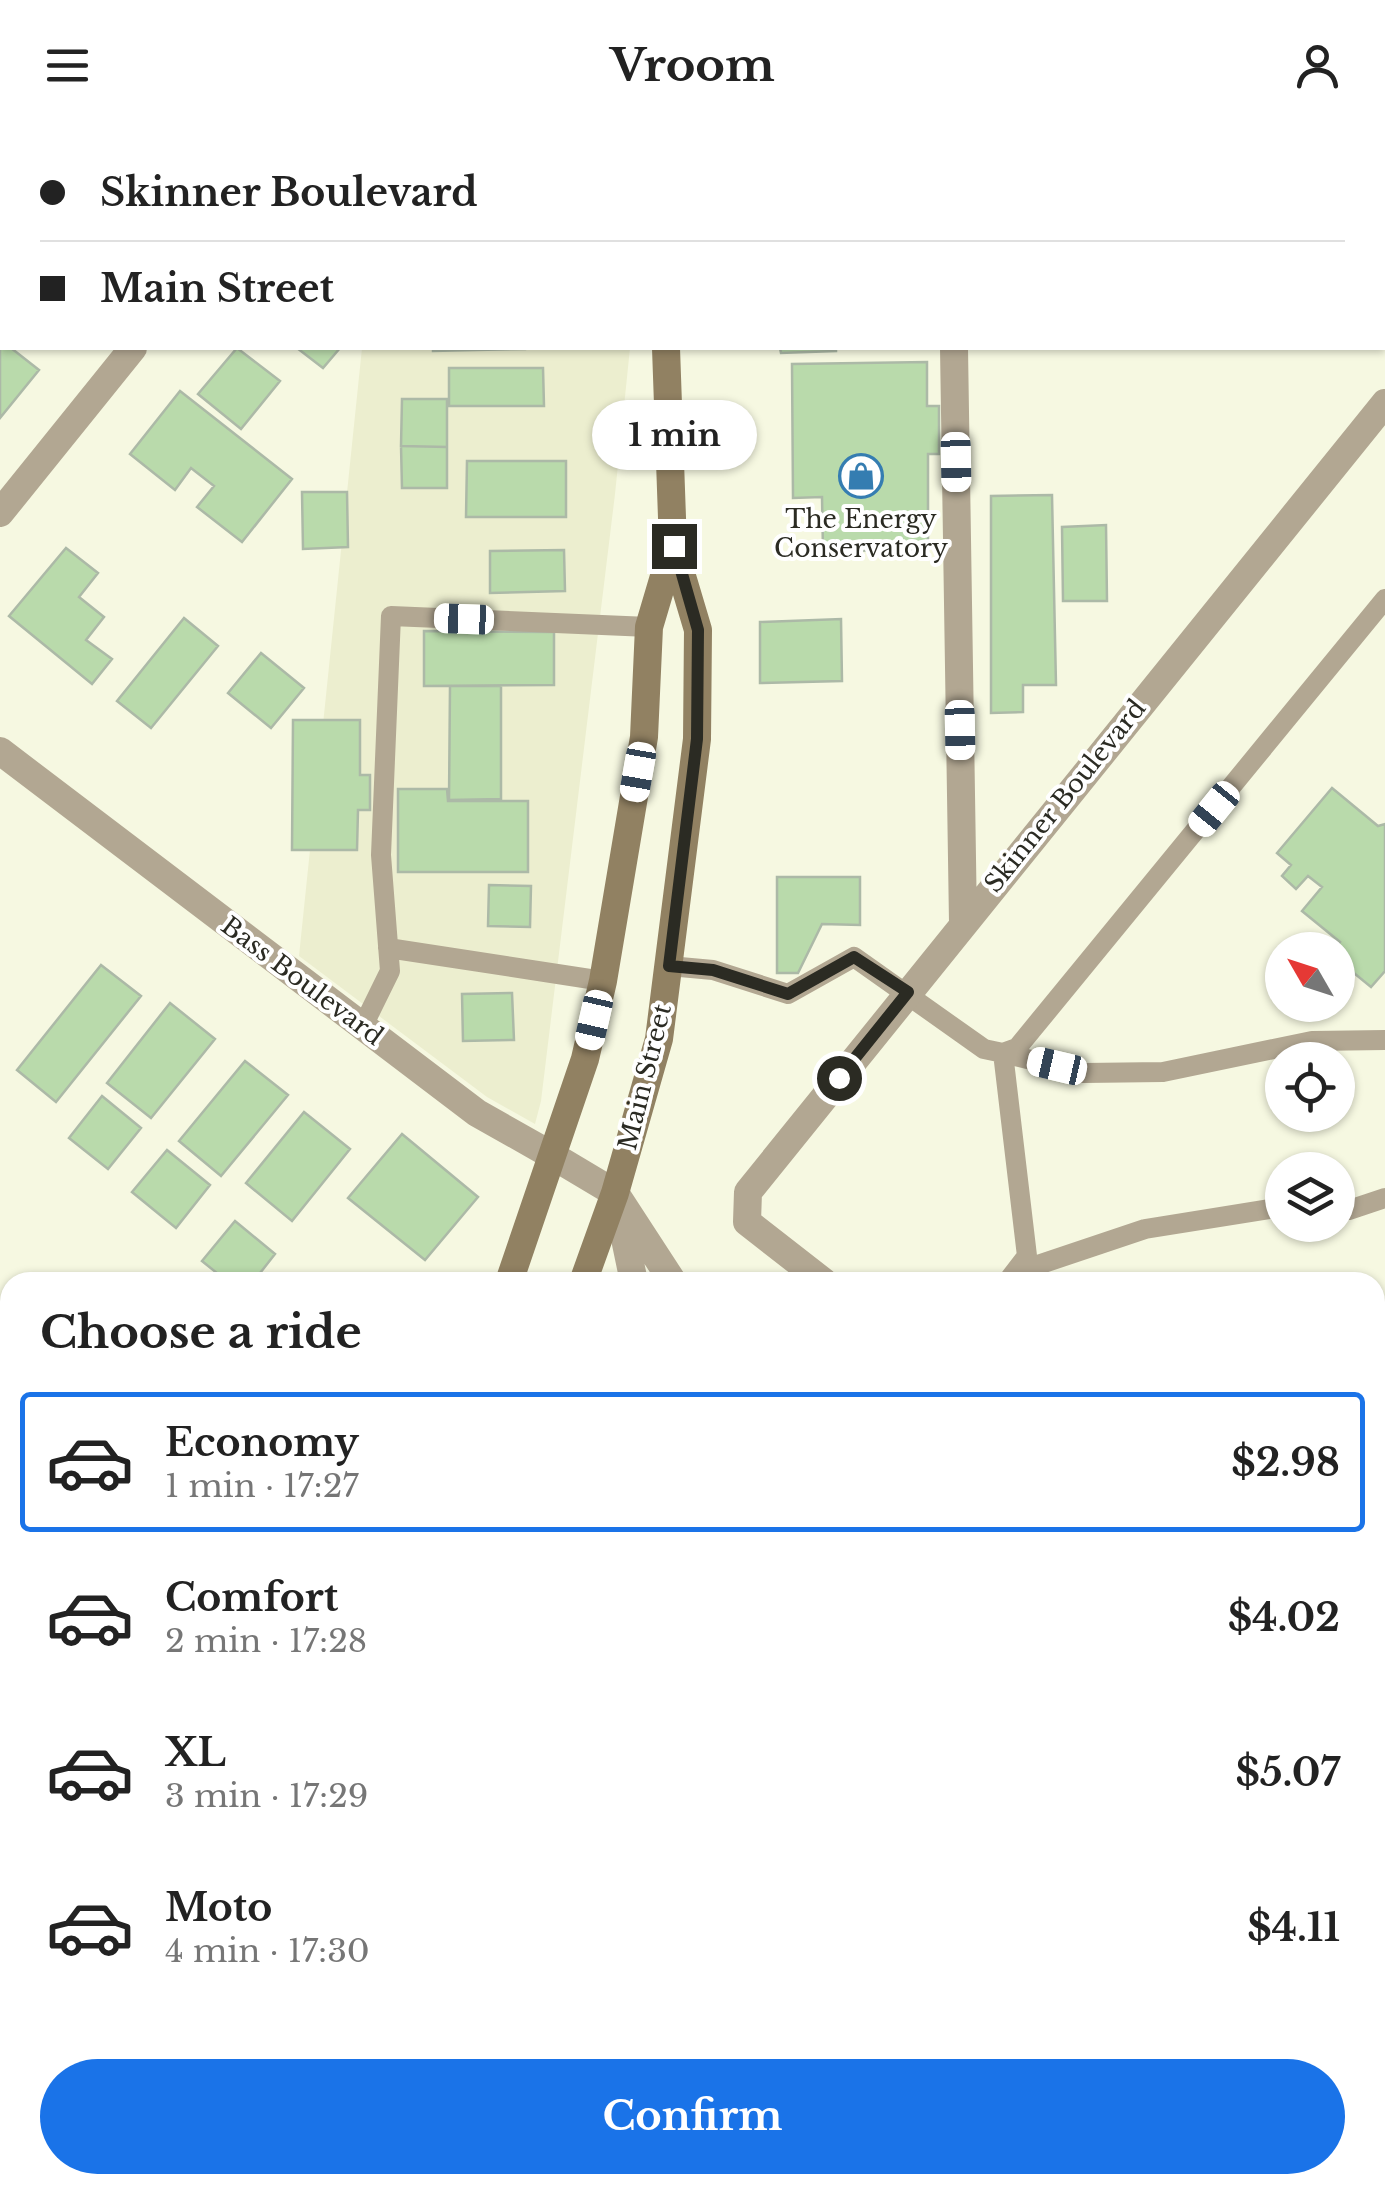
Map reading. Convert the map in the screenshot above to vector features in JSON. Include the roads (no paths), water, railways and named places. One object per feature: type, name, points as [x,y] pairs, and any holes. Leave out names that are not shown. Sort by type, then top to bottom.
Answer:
[{"type":"main road","name":"Main Street","points":[[616,1194],[659,1039],[697,739],[698,630],[674,546],[666,350]]},
{"type":"main road","name":"Main Street","points":[[553,1156],[585,1059],[603,982],[644,737],[650,626],[674,546]]},
{"type":"main road","points":[[512,1272],[553,1156]]},
{"type":"main road","points":[[587,1272],[616,1194]]},
{"type":"street","points":[[0,512],[131,350]]},
{"type":"street","points":[[954,350],[963,922]]},
{"type":"street","name":"Skinner Boulevard","points":[[811,1272],[747,1222],[748,1192],[1385,403]]},
{"type":"street","name":"Bass Boulevard","points":[[0,751],[477,1113],[616,1194]]},
{"type":"street","points":[[616,1194],[667,1272]]},
{"type":"street","name":"Main Street","points":[[616,1194],[632,1272]]},
{"type":"lane","points":[[1003,1053],[1017,1048],[1385,599]]},
{"type":"lane","points":[[362,1028],[390,972],[381,855],[390,616],[650,626]]},
{"type":"lane","points":[[388,948],[603,982]]},
{"type":"lane","points":[[669,966],[713,970],[788,994],[854,957],[984,1049],[1084,1072],[1163,1072],[1312,1041],[1385,1040]]},
{"type":"lane","points":[[1003,1053],[1027,1256],[1018,1272]]},
{"type":"lane","points":[[1355,1208],[1385,1198]]},
{"type":"lane","points":[[1034,1272],[1145,1228],[1265,1210]]},
{"type":"place","name":"The Energy Conservatory","points":[[861,476]]}]
